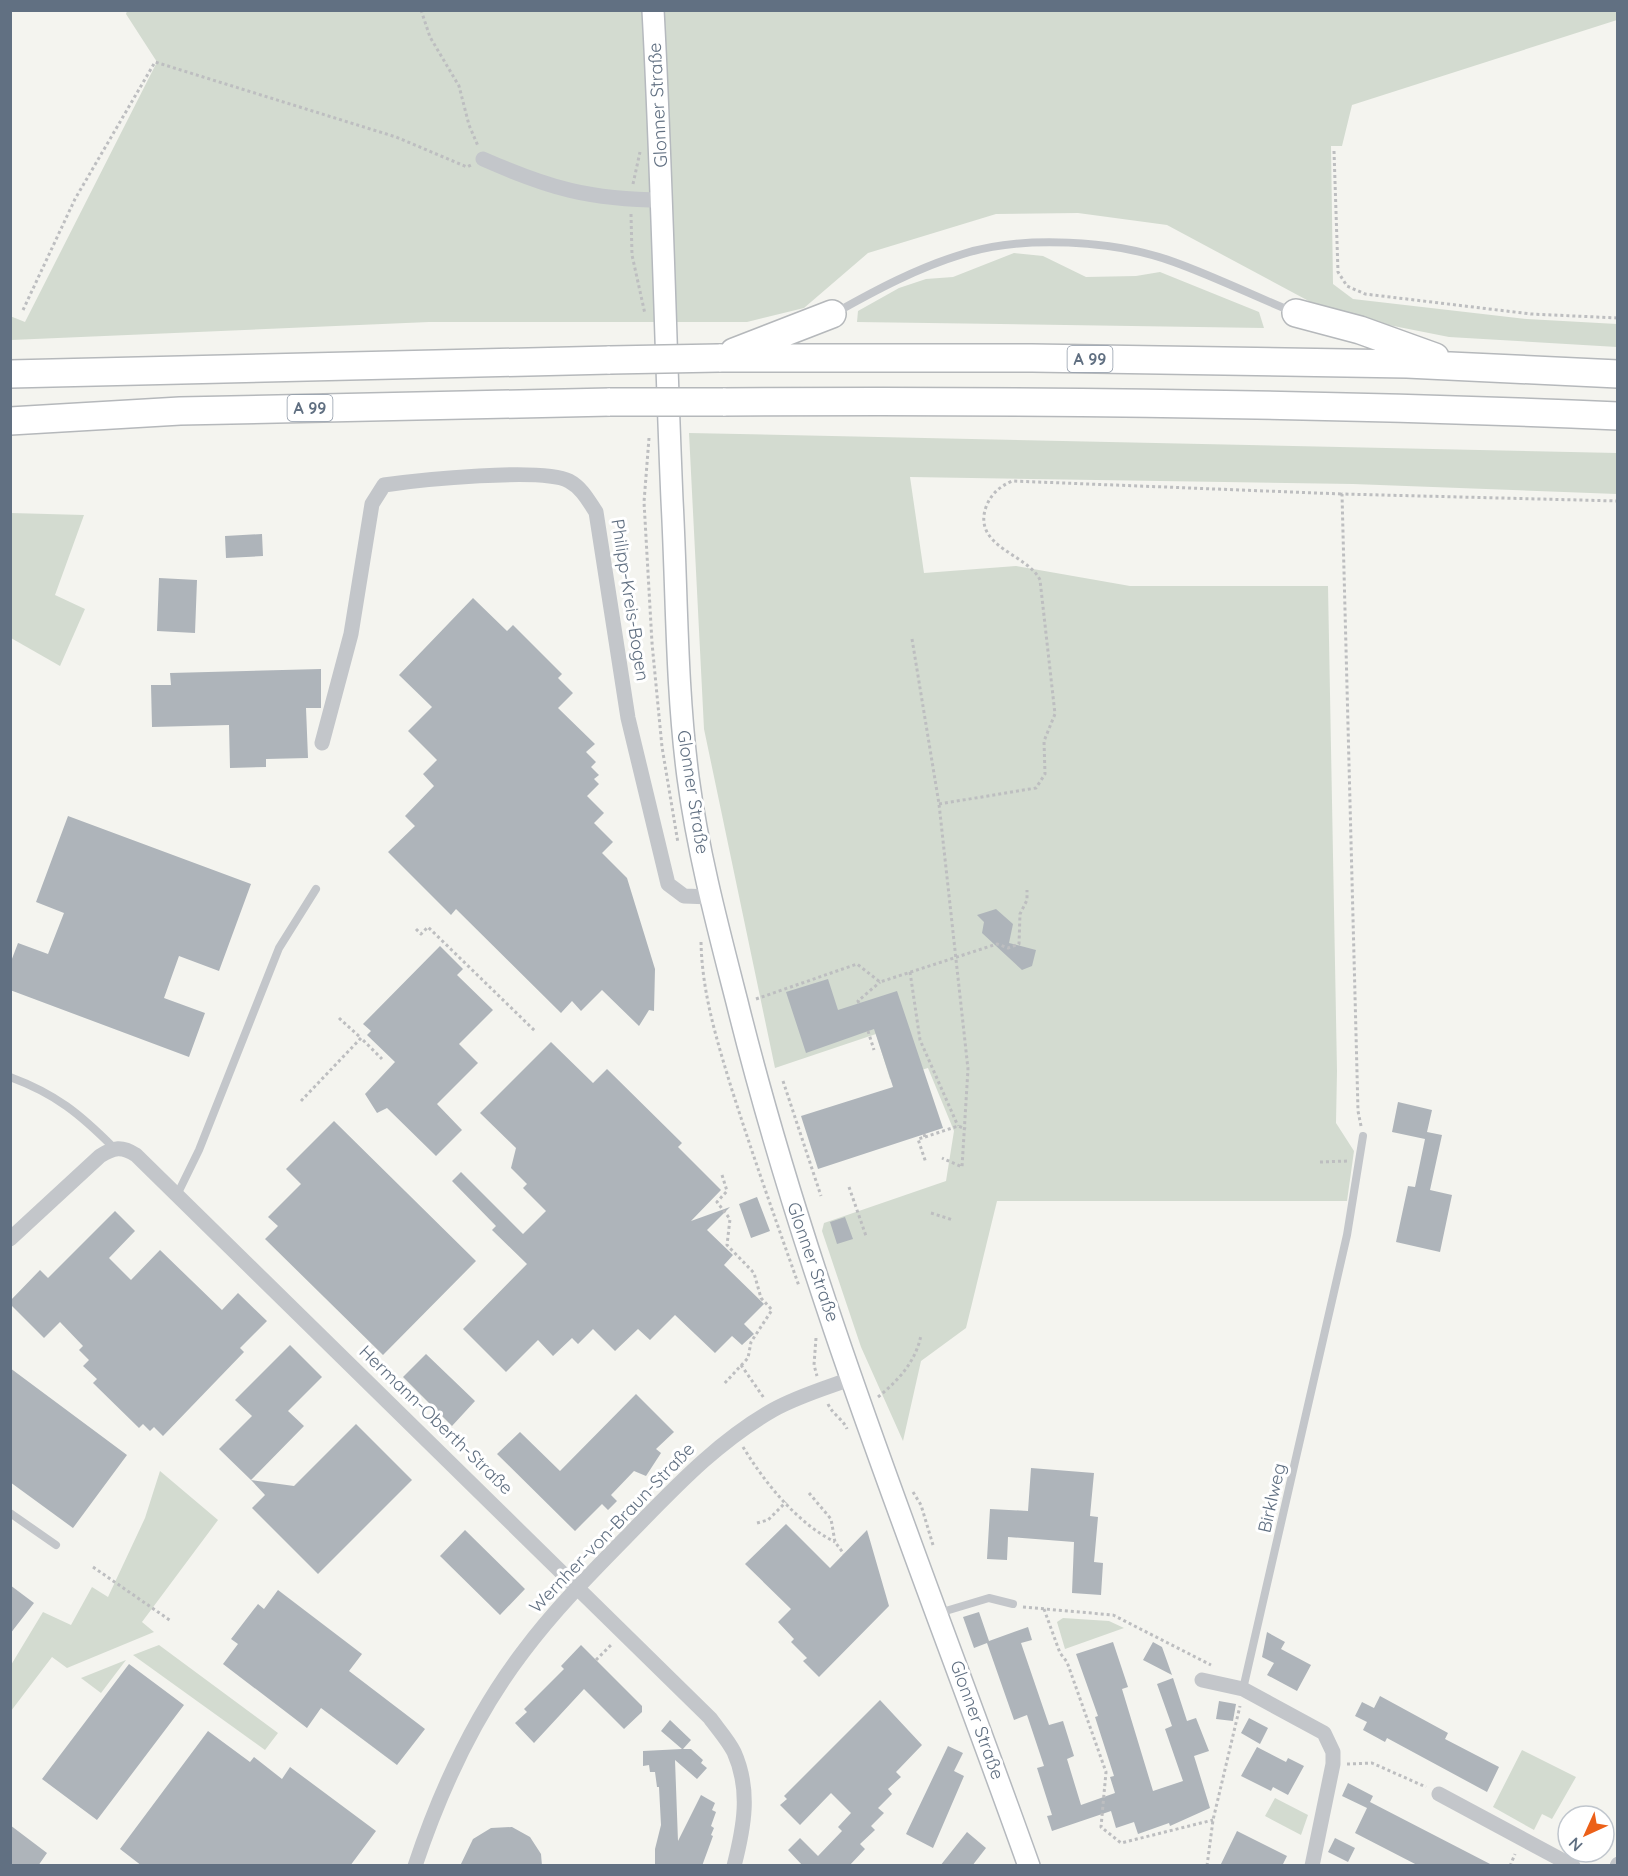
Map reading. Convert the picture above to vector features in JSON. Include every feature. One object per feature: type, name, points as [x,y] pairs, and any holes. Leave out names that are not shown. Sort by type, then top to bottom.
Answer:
[{"type":"highway","points":[[1296,313],[1360,330],[1462,367]]},
{"type":"highway","points":[[719,358],[832,314]]},
{"type":"highway","name":"A 99","points":[[10,374],[719,358],[1032,358],[1462,367],[1617,374]]},
{"type":"highway","name":"A 99","points":[[10,421],[180,411],[610,402],[1029,400],[1480,410],[1617,417]]},
{"type":"street","name":"Glonner Straße","points":[[653,10],[663,201],[677,638],[688,779],[711,897],[758,1090],[796,1214],[1029,1866]]},
{"type":"street","points":[[483,159],[537,183],[590,196],[663,201]]},
{"type":"street","name":"Philipp-Kreis-Bogen","points":[[321,743],[351,634],[372,504],[384,485],[420,480],[544,475],[568,480],[584,493],[596,512],[628,718],[668,884],[684,896],[711,897]]},
{"type":"street","points":[[10,1239],[100,1156],[114,1148]]},
{"type":"street","name":"Hermann-Oberth-Straße","points":[[114,1148],[125,1148],[136,1155],[578,1586],[710,1718],[733,1751],[742,1776],[745,1824],[734,1866]]},
{"type":"street","name":"Wernher-von-Braun-Straße","points":[[415,1866],[451,1776],[474,1730],[524,1650],[578,1586],[686,1476],[736,1435],[772,1410],[853,1378]]},
{"type":"street","points":[[1203,1680],[1243,1689],[1324,1733],[1333,1752],[1333,1764],[1312,1866]]},
{"type":"street","points":[[1438,1794],[1573,1866]]},
{"type":"lane","points":[[832,314],[900,278],[965,253],[1033,242],[1114,246],[1173,261],[1296,313]]},
{"type":"lane","points":[[177,1195],[199,1150],[279,948],[316,889]]},
{"type":"lane","points":[[10,1077],[31,1085],[71,1107],[114,1148]]},
{"type":"lane","name":"Birklweg","points":[[1243,1689],[1344,1247],[1363,1136]]},
{"type":"lane","points":[[10,1513],[56,1545]]},
{"type":"lane","points":[[938,1614],[989,1598],[1013,1604]]},
{"type":"path","points":[[23,310],[75,200],[154,62],[396,136],[466,167],[483,159],[469,125],[459,86],[430,37],[421,10]]},
{"type":"path","points":[[645,318],[632,255],[631,200],[636,163],[643,141],[660,141]]},
{"type":"path","points":[[1334,151],[1338,272],[1347,286],[1365,294],[1531,315],[1617,318]]},
{"type":"path","points":[[939,804],[1036,788],[1045,774],[1044,741],[1055,714],[1041,580],[1036,570],[998,546],[986,525],[984,513],[990,497],[1001,486],[1012,482],[1617,501]]},
{"type":"path","points":[[1342,494],[1358,1111]]},
{"type":"path","points":[[912,639],[939,804],[968,1069],[962,1167],[942,1158]]},
{"type":"path","points":[[859,1003],[880,982],[997,944],[1008,948],[1019,944],[1020,914],[1027,900],[1027,890]]},
{"type":"path","points":[[416,929],[421,934],[428,927],[535,1031]]},
{"type":"path","points":[[700,939],[701,973],[719,1047],[751,1151],[801,1293]]},
{"type":"path","points":[[759,998],[857,964],[880,982]]},
{"type":"path","points":[[910,972],[920,1040],[958,1126]]},
{"type":"path","points":[[339,1018],[382,1059]]},
{"type":"path","points":[[868,1031],[874,1050]]},
{"type":"path","points":[[301,1101],[361,1038]]},
{"type":"path","points":[[783,1081],[821,1196]]},
{"type":"path","points":[[926,1163],[918,1139],[924,1135],[958,1126],[966,1129]]},
{"type":"path","points":[[1320,1162],[1359,1162]]},
{"type":"path","points":[[722,1174],[727,1191],[717,1202],[730,1219],[727,1245],[754,1273],[761,1298],[772,1310],[752,1342],[748,1358],[723,1385]]},
{"type":"path","points":[[849,1187],[866,1236]]},
{"type":"path","points":[[931,1213],[953,1220]]},
{"type":"path","points":[[877,1398],[894,1384],[918,1352],[921,1335]]},
{"type":"path","points":[[816,1336],[814,1365],[822,1390]]},
{"type":"path","points":[[741,1365],[760,1393]]},
{"type":"path","points":[[736,1435],[761,1476],[821,1535],[835,1542],[844,1554]]},
{"type":"path","points":[[809,1493],[831,1519],[835,1542]]},
{"type":"path","points":[[757,1523],[768,1520],[786,1502]]},
{"type":"path","points":[[93,1567],[171,1621]]},
{"type":"path","points":[[1013,1604],[1113,1615],[1204,1659]]},
{"type":"path","points":[[1044,1609],[1060,1653],[1067,1662],[1106,1772],[1101,1827],[1121,1843],[1213,1820]]},
{"type":"path","points":[[596,1660],[607,1649]]},
{"type":"path","points":[[1207,1866],[1213,1820],[1243,1689]]},
{"type":"path","points":[[1333,1764],[1372,1763],[1438,1794]]},
{"type":"shaded area","points":[[127,11],[1617,11],[1617,20],[1352,105],[1342,146],[1331,146],[1333,284],[1353,299],[1527,319],[1617,324],[1617,347],[1449,337],[1333,314],[1167,225],[1078,213],[996,214],[868,253],[804,308],[747,322],[429,322],[11,340],[10,316],[25,322],[157,62],[126,14]]},
{"type":"shaded area","points":[[1014,253],[1043,256],[1086,277],[1136,276],[1160,272],[1259,312],[1264,328],[857,322],[858,311],[899,288],[926,279],[953,277]]},
{"type":"shaded area","points":[[689,433],[1617,453],[1617,494],[1353,484],[910,477],[924,573],[1016,566],[1130,586],[1328,586],[1336,1123],[1354,1151],[1347,1201],[997,1201],[966,1328],[921,1361],[903,1441],[861,1347],[822,1231],[824,1223],[946,1181],[954,1131],[928,1068],[890,1079],[876,1034],[775,1068],[704,729]]},
{"type":"shaded area","points":[[11,513],[84,515],[55,595],[85,609],[60,666],[11,638]]},
{"type":"shaded area","points":[[160,1471],[218,1520],[142,1622],[154,1632],[67,1668],[52,1657],[11,1711],[11,1665],[43,1612],[71,1625],[92,1587],[108,1597],[145,1518]]},
{"type":"shaded area","points":[[1063,1618],[1109,1621],[1124,1628],[1065,1649],[1057,1622]]},
{"type":"shaded area","points":[[159,1645],[278,1733],[265,1750],[133,1655]]},
{"type":"shaded area","points":[[126,1660],[101,1693],[81,1678]]},
{"type":"shaded area","points":[[1522,1750],[1576,1777],[1561,1804],[1556,1804],[1556,1812],[1552,1819],[1542,1814],[1534,1830],[1493,1807]]},
{"type":"shaded area","points":[[1275,1798],[1308,1815],[1301,1835],[1265,1816]]},
{"type":"building","points":[[262,534],[263,556],[226,558],[225,536]]},
{"type":"building","points":[[159,578],[197,580],[195,633],[157,631]]},
{"type":"building","points":[[473,598],[507,631],[513,625],[562,674],[558,678],[573,693],[558,708],[595,744],[586,752],[596,762],[591,767],[599,775],[594,779],[599,784],[587,796],[604,813],[594,823],[613,842],[602,853],[627,878],[655,969],[654,1011],[649,1010],[639,1026],[602,990],[581,1011],[572,1001],[561,1013],[456,909],[451,915],[388,852],[415,826],[405,816],[434,786],[423,774],[437,760],[408,731],[432,707],[399,675]]},
{"type":"building","points":[[321,669],[321,708],[306,708],[308,758],[266,759],[266,767],[230,768],[229,725],[152,727],[151,685],[171,685],[170,673]]},
{"type":"building","points":[[68,816],[251,884],[219,971],[179,956],[164,998],[205,1013],[189,1057],[10,990],[10,964],[18,943],[48,954],[64,913],[36,902]]},
{"type":"building","points":[[996,909],[1013,924],[1009,943],[1036,950],[1032,966],[1022,970],[982,933],[984,922],[977,915]]},
{"type":"building","points":[[440,946],[463,969],[457,975],[493,1010],[459,1044],[478,1063],[437,1104],[462,1130],[436,1156],[387,1108],[377,1113],[365,1094],[395,1062],[367,1035],[371,1031],[363,1024]]},
{"type":"building","points":[[828,979],[838,1010],[897,991],[943,1128],[818,1169],[801,1116],[893,1087],[874,1029],[806,1053],[786,992]]},
{"type":"building","points":[[551,1042],[593,1083],[607,1069],[682,1143],[678,1147],[721,1190],[691,1221],[730,1207],[707,1230],[733,1255],[724,1265],[764,1304],[744,1324],[754,1334],[742,1345],[732,1336],[715,1353],[675,1315],[650,1340],[638,1329],[615,1351],[593,1329],[578,1344],[572,1338],[553,1356],[538,1340],[506,1372],[463,1329],[527,1264],[492,1230],[496,1226],[452,1181],[461,1172],[523,1234],[546,1211],[523,1188],[527,1184],[511,1168],[516,1148],[480,1113]]},
{"type":"building","points":[[1398,1102],[1432,1110],[1427,1132],[1442,1135],[1430,1190],[1452,1195],[1440,1252],[1396,1242],[1408,1186],[1415,1187],[1425,1139],[1392,1132]]},
{"type":"building","points":[[334,1121],[476,1261],[383,1355],[265,1239],[278,1226],[268,1217],[301,1184],[286,1169]]},
{"type":"building","points":[[757,1197],[770,1231],[751,1238],[739,1204]]},
{"type":"building","points":[[115,1211],[135,1231],[109,1258],[131,1280],[160,1250],[222,1310],[238,1293],[267,1321],[240,1348],[244,1352],[163,1436],[154,1427],[150,1431],[143,1424],[139,1428],[93,1383],[97,1379],[83,1366],[89,1360],[79,1350],[83,1346],[60,1322],[44,1338],[10,1304],[10,1301],[40,1270],[48,1278]]},
{"type":"building","points":[[845,1217],[853,1239],[837,1244],[830,1222]]},
{"type":"building","points":[[290,1345],[322,1377],[288,1411],[304,1426],[251,1480],[219,1449],[252,1416],[235,1400]]},
{"type":"building","points":[[426,1354],[475,1401],[452,1426],[403,1377]]},
{"type":"building","points":[[10,1368],[127,1455],[73,1528],[10,1482]]},
{"type":"building","points":[[636,1394],[674,1432],[656,1449],[661,1453],[646,1476],[634,1471],[611,1495],[617,1501],[608,1510],[602,1504],[575,1531],[497,1454],[520,1432],[560,1471]]},
{"type":"building","points":[[356,1424],[412,1480],[318,1574],[252,1508],[265,1495],[251,1480],[294,1486]]},
{"type":"building","points":[[1031,1468],[1094,1473],[1090,1516],[1098,1517],[1094,1562],[1103,1563],[1101,1595],[1072,1593],[1074,1542],[1008,1537],[1007,1560],[987,1559],[990,1509],[1028,1511]]},
{"type":"building","points":[[786,1524],[830,1568],[867,1530],[889,1606],[819,1677],[803,1661],[807,1658],[791,1642],[794,1639],[778,1622],[791,1609],[745,1564]]},
{"type":"building","points":[[465,1530],[525,1589],[500,1615],[440,1556]]},
{"type":"building","points":[[10,1585],[34,1603],[10,1634]]},
{"type":"building","points":[[278,1590],[362,1654],[349,1671],[425,1729],[397,1765],[321,1708],[307,1728],[223,1664],[238,1644],[231,1639],[258,1604],[264,1609]]},
{"type":"building","points":[[979,1612],[989,1641],[1028,1627],[1032,1640],[1021,1643],[1049,1725],[1063,1721],[1074,1756],[1067,1759],[1081,1805],[1115,1793],[1110,1777],[1114,1776],[1095,1717],[1098,1716],[1076,1654],[1113,1642],[1128,1687],[1122,1689],[1153,1791],[1183,1781],[1165,1729],[1172,1726],[1157,1684],[1173,1678],[1187,1721],[1196,1718],[1209,1751],[1194,1756],[1210,1808],[1170,1826],[1169,1823],[1138,1834],[1134,1822],[1116,1828],[1111,1811],[1052,1831],[1047,1816],[1052,1815],[1037,1768],[1044,1766],[1027,1715],[1014,1720],[987,1643],[974,1648],[963,1617]]},
{"type":"building","points":[[1267,1632],[1285,1642],[1281,1649],[1311,1665],[1297,1691],[1267,1675],[1274,1663],[1262,1657]]},
{"type":"building","points":[[1153,1642],[1162,1647],[1172,1675],[1143,1660]]},
{"type":"building","points":[[581,1645],[642,1706],[642,1712],[624,1729],[584,1689],[534,1743],[515,1723],[527,1712],[524,1709],[564,1669],[561,1666]]},
{"type":"building","points":[[129,1664],[184,1705],[97,1820],[42,1779]]},
{"type":"building","points":[[1380,1696],[1448,1733],[1445,1739],[1499,1767],[1487,1792],[1387,1738],[1385,1742],[1363,1730],[1367,1722],[1355,1716],[1362,1702],[1374,1708]]},
{"type":"building","points":[[880,1700],[922,1745],[896,1772],[901,1777],[888,1789],[892,1794],[878,1808],[884,1813],[871,1826],[875,1830],[860,1844],[865,1849],[849,1866],[803,1866],[788,1850],[800,1838],[818,1856],[842,1831],[838,1827],[851,1813],[831,1793],[800,1825],[780,1805],[787,1799],[784,1796]]},
{"type":"building","points":[[1219,1701],[1236,1704],[1233,1721],[1216,1719]]},
{"type":"building","points":[[1249,1718],[1268,1728],[1260,1744],[1241,1733]]},
{"type":"building","points":[[670,1720],[691,1740],[683,1749],[691,1749],[703,1760],[701,1763],[707,1768],[697,1779],[675,1760],[678,1841],[701,1795],[715,1803],[712,1810],[716,1812],[711,1826],[714,1828],[711,1835],[713,1836],[702,1866],[655,1866],[655,1849],[661,1825],[659,1787],[657,1787],[655,1772],[650,1772],[649,1765],[643,1766],[643,1751],[682,1749],[661,1731]]},
{"type":"building","points":[[208,1731],[250,1762],[254,1757],[282,1779],[290,1767],[376,1831],[350,1866],[142,1866],[120,1849]]},
{"type":"building","points":[[948,1746],[963,1753],[954,1771],[964,1776],[933,1848],[906,1834]]},
{"type":"building","points":[[1257,1747],[1286,1762],[1288,1758],[1304,1766],[1288,1795],[1273,1787],[1271,1791],[1241,1776]]},
{"type":"building","points":[[1348,1783],[1373,1796],[1370,1802],[1494,1866],[1419,1866],[1355,1833],[1367,1808],[1342,1796]]},
{"type":"building","points":[[10,1825],[47,1853],[38,1866],[10,1866]]},
{"type":"building","points":[[512,1827],[530,1837],[541,1854],[542,1866],[460,1866],[473,1839],[491,1828]]},
{"type":"building","points":[[1237,1831],[1287,1856],[1282,1866],[1220,1866]]},
{"type":"building","points":[[967,1832],[986,1848],[972,1866],[940,1866]]},
{"type":"building","points":[[1335,1838],[1355,1848],[1348,1862],[1328,1852]]}]
